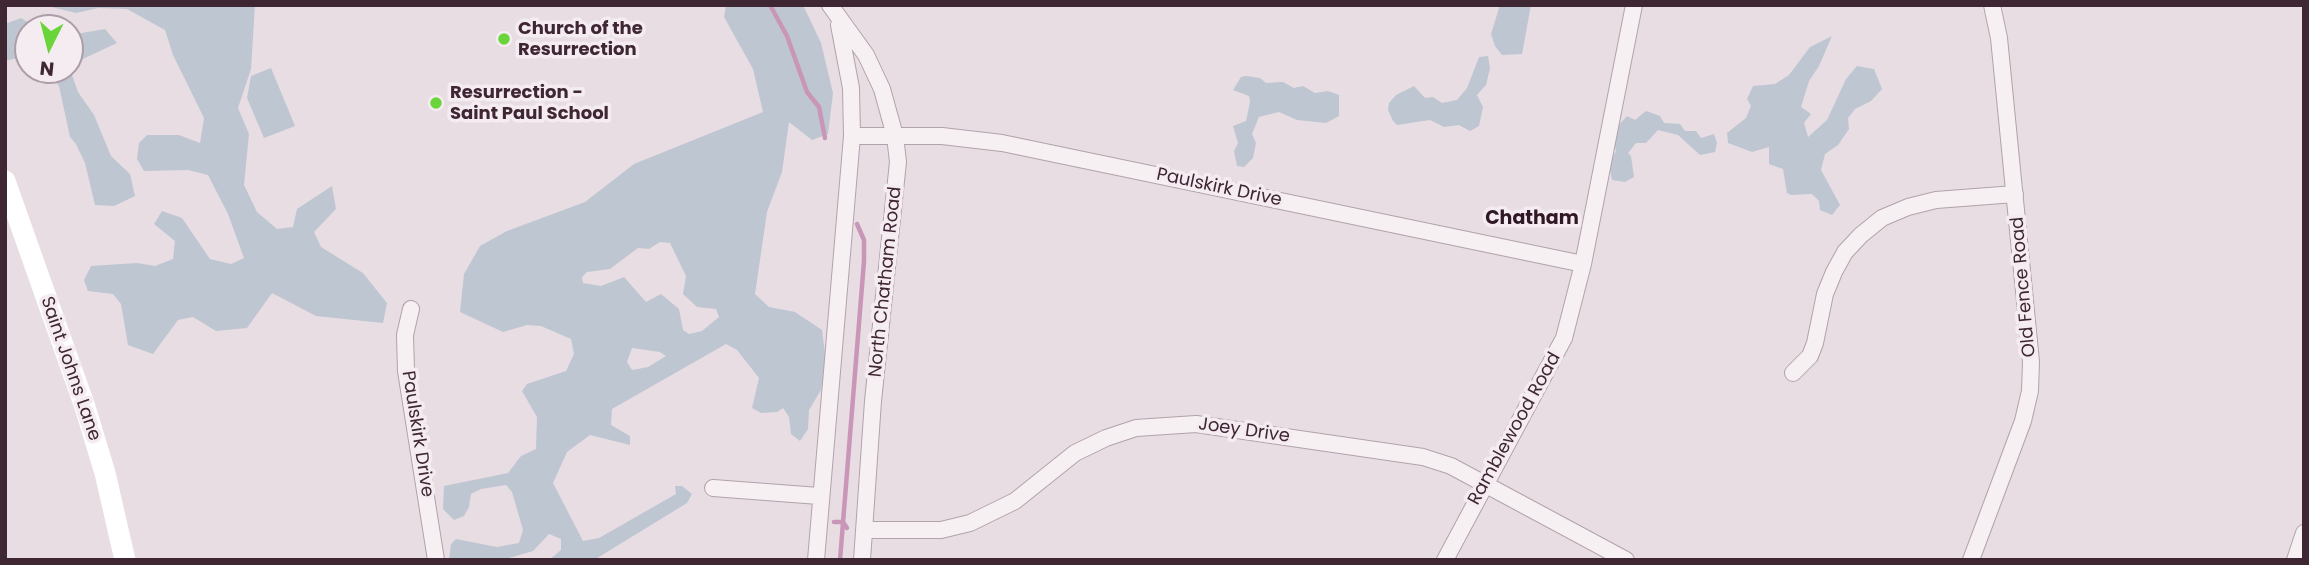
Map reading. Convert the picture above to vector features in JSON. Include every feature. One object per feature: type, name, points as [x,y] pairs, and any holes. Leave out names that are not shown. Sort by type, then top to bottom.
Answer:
[{"type":"street","name":"Ramblewood Road","points":[[1445,560],[1554,361],[1573,308],[1634,5]]},
{"type":"street","name":"Old Fence Road","points":[[1970,560],[2023,421],[2030,391],[2029,326],[1999,38],[1992,5]]},
{"type":"street","name":"North Chatham Road","points":[[816,560],[819,496],[852,136],[851,88],[834,12]]},
{"type":"street","name":"North Chatham Road","points":[[834,12],[866,55],[881,89],[895,136],[896,183],[873,401],[862,560]]},
{"type":"street","name":"Paulskirk Drive","points":[[852,136],[963,137],[1002,143],[1583,264]]},
{"type":"street","name":"Saint Johns Lane","points":[[5,181],[85,407],[105,473],[125,560]]},
{"type":"street","points":[[1793,373],[1812,350],[1825,294],[1845,252],[1882,218],[1908,206],[1936,200],[2015,194]]},
{"type":"street","name":"Paulskirk Drive","points":[[411,309],[405,335],[406,371],[436,560]]},
{"type":"street","name":"Joey Drive","points":[[865,530],[941,530],[970,523],[1015,501],[1050,471],[1096,443],[1136,428],[1168,423],[1196,424],[1423,457],[1485,484],[1626,560]]},
{"type":"street","points":[[713,488],[819,496]]},
{"type":"street","points":[[2295,560],[2304,533]]},
{"type":"shaded area","points":[[44,5],[255,5],[251,69],[238,108],[249,134],[244,185],[257,212],[277,229],[293,227],[297,209],[332,186],[336,209],[314,232],[321,247],[363,273],[387,303],[383,323],[316,316],[272,293],[247,328],[216,331],[193,317],[178,320],[153,354],[128,345],[121,304],[113,294],[88,291],[84,280],[91,266],[137,263],[155,266],[173,259],[175,241],[154,224],[162,211],[182,218],[210,259],[231,264],[244,258],[228,214],[208,175],[188,170],[144,171],[137,159],[139,143],[147,135],[179,135],[200,143],[204,118],[173,55],[165,30],[127,9],[98,8],[76,13]]},
{"type":"shaded area","points":[[726,5],[803,5],[821,43],[833,93],[828,134],[812,140],[789,122],[782,172],[767,212],[755,294],[769,307],[795,312],[822,330],[826,362],[821,390],[809,410],[808,429],[800,441],[791,434],[789,417],[783,408],[777,412],[761,413],[752,408],[759,378],[737,350],[726,344],[612,409],[611,425],[630,436],[630,445],[590,435],[567,452],[553,483],[583,541],[599,538],[676,494],[675,486],[682,486],[692,494],[687,503],[594,560],[549,560],[561,550],[561,539],[549,534],[533,551],[502,560],[449,560],[451,544],[456,539],[497,547],[519,543],[523,530],[512,492],[506,485],[481,489],[471,494],[464,516],[454,520],[443,509],[444,486],[508,473],[521,456],[536,449],[537,417],[522,391],[527,384],[566,371],[574,354],[571,339],[541,326],[527,325],[503,332],[460,312],[464,274],[480,246],[507,231],[585,202],[634,164],[763,112],[753,69],[724,17]],"holes":[[[660,242],[670,243],[686,276],[683,294],[697,307],[716,309],[719,317],[702,331],[689,334],[683,330],[679,309],[661,294],[646,302],[624,277],[601,286],[583,283],[582,277],[587,272],[610,269],[638,248],[649,249]],[[632,348],[660,352],[666,356],[648,367],[632,370],[627,362]]]},
{"type":"shaded area","points":[[1500,5],[1531,5],[1522,54],[1502,55],[1495,46],[1491,34]]},
{"type":"shaded area","points":[[14,21],[14,59],[5,61],[5,24]]},
{"type":"shaded area","points":[[105,29],[117,43],[84,58],[84,33]]},
{"type":"shaded area","points":[[1832,36],[1809,81],[1801,107],[1811,114],[1804,123],[1808,137],[1827,120],[1846,79],[1857,66],[1874,69],[1882,89],[1871,101],[1855,109],[1848,118],[1849,129],[1838,145],[1825,154],[1821,170],[1840,205],[1832,215],[1820,210],[1819,201],[1812,194],[1787,193],[1783,169],[1769,164],[1769,147],[1752,152],[1728,143],[1727,133],[1746,118],[1751,106],[1747,99],[1753,86],[1775,84],[1789,75],[1810,47]]},
{"type":"shaded area","points":[[1488,56],[1490,68],[1486,85],[1477,95],[1483,107],[1479,126],[1470,131],[1459,125],[1444,127],[1430,120],[1397,125],[1393,121],[1388,110],[1389,103],[1396,95],[1414,86],[1425,98],[1433,97],[1442,103],[1457,100],[1467,88],[1479,57]]},
{"type":"shaded area","points":[[271,68],[295,126],[264,138],[247,98],[251,76]]},
{"type":"shaded area","points":[[1241,77],[1260,78],[1266,83],[1283,82],[1294,88],[1303,86],[1315,93],[1328,91],[1339,95],[1339,116],[1326,123],[1297,120],[1279,112],[1259,117],[1252,134],[1256,143],[1253,158],[1244,167],[1237,166],[1234,151],[1238,143],[1233,126],[1246,121],[1250,102],[1249,96],[1233,90]]},
{"type":"shaded area","points":[[57,84],[75,84],[94,115],[111,156],[130,174],[135,196],[114,206],[95,205],[85,163],[70,137]]},
{"type":"shaded area","points":[[1646,111],[1660,116],[1664,123],[1680,124],[1685,131],[1696,131],[1701,138],[1714,134],[1717,143],[1715,152],[1700,155],[1678,135],[1658,130],[1646,143],[1636,143],[1628,153],[1631,156],[1634,177],[1625,182],[1612,180],[1609,164],[1616,151],[1612,133],[1627,116],[1635,120]]},
{"type":"waterway","points":[[770,5],[787,36],[807,92],[819,107],[825,138]]},
{"type":"waterway","points":[[840,560],[864,261],[864,240],[857,224]]},
{"type":"waterway","points":[[834,522],[843,522],[847,528]]},
{"type":"place","name":"Church of the Resurrection","points":[[504,39]]},
{"type":"place","name":"Resurrection - Saint Paul School","points":[[436,103]]},
{"type":"district","name":"Chatham","points":[[1532,219]]}]
